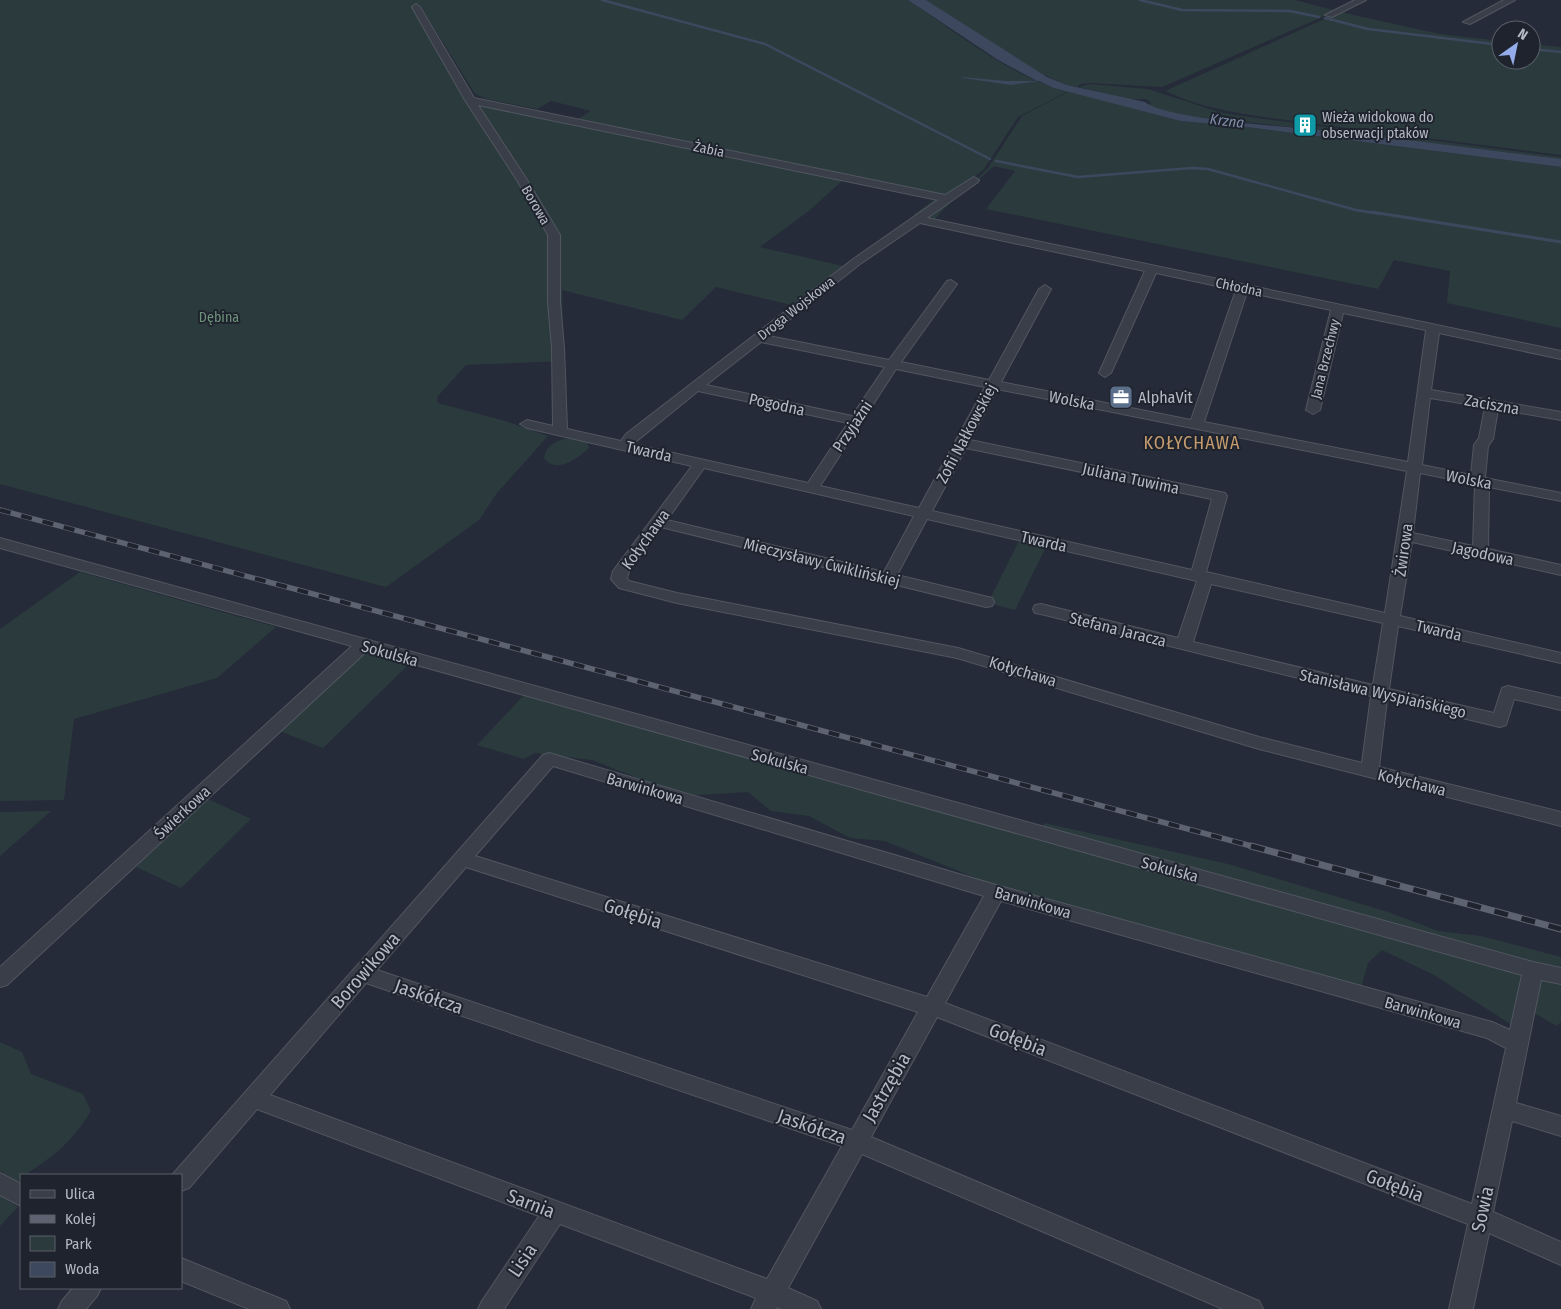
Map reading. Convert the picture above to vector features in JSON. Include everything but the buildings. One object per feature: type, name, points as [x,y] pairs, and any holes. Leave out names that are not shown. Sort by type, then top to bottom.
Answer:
[{"type":"street","points":[[1328,15],[1362,0]]},
{"type":"street","points":[[1467,22],[1511,0]]},
{"type":"street","name":"Borowa","points":[[416,7],[470,100],[522,180],[554,235],[554,302],[558,348],[560,431]]},
{"type":"street","name":"Żabia","points":[[470,100],[947,199]]},
{"type":"street","name":"Droga Wojskowa","points":[[624,446],[632,437],[856,262],[974,180]]},
{"type":"street","name":"Chłodna","points":[[917,219],[1561,355]]},
{"type":"street","points":[[1105,373],[1152,269]]},
{"type":"street","name":"Przyjaźni","points":[[812,488],[893,364],[951,284]]},
{"type":"street","points":[[1196,425],[1242,288]]},
{"type":"street","name":"Zofii Nałkowskiej","points":[[888,578],[1045,289]]},
{"type":"street","name":"Jana Brzechwy","points":[[1313,410],[1338,308]]},
{"type":"street","name":"Żwirowa","points":[[1370,771],[1380,692],[1405,536],[1433,328]]},
{"type":"street","name":"Wolska","points":[[759,338],[1561,497]]},
{"type":"street","name":"Pogodna","points":[[696,387],[857,421]]},
{"type":"street","name":"Zaciszna","points":[[1424,393],[1561,416]]},
{"type":"street","points":[[1480,552],[1481,444],[1486,439],[1492,404]]},
{"type":"street","name":"Twarda","points":[[526,424],[1561,658]]},
{"type":"street","name":"Juliana Tuwima","points":[[962,443],[1220,496],[1202,576]]},
{"type":"street","name":"Kołychawa","points":[[701,463],[620,574],[620,580],[627,586],[677,598],[958,653],[1237,737],[1561,819]]},
{"type":"street","name":"Mieczysławy Ćwiklińskiej","points":[[658,522],[986,602]]},
{"type":"street","name":"Jagodowa","points":[[1405,536],[1561,570]]},
{"type":"street","name":"Sokulska","points":[[0,543],[1561,976]]},
{"type":"street","name":"Stefana Jaracza","points":[[1041,609],[1184,646],[1202,576]]},
{"type":"street","name":"Świerkowa","points":[[0,979],[363,645]]},
{"type":"street","name":"Stanisława Wyspiańskiego","points":[[1184,646],[1500,721],[1508,692],[1561,704]]},
{"type":"street","name":"Borowikowa","points":[[182,1180],[549,759]]},
{"type":"street","name":"Barwinkowa","points":[[549,759],[996,892],[1492,1031],[1517,1044]]},
{"type":"street","name":"Gołębia","points":[[462,859],[965,1019],[1480,1218],[1561,1254]]},
{"type":"street","name":"Jastrzębia","points":[[767,1301],[996,892]]},
{"type":"street","name":"Sowia","points":[[1461,1309],[1534,970]]},
{"type":"street","name":"Jaskółcza","points":[[362,973],[856,1141],[1251,1309]]},
{"type":"street","name":"Sarnia","points":[[252,1098],[555,1212],[767,1301],[809,1309]]},
{"type":"street","points":[[1504,1109],[1561,1126]]},
{"type":"street","points":[[0,1183],[20,1195]]},
{"type":"street","name":"Lisia","points":[[490,1309],[555,1212]]},
{"type":"street","points":[[182,1269],[278,1309]]},
{"type":"street","points":[[70,1309],[88,1289]]},
{"type":"green space","name":"Dębina","points":[[0,0],[908,0],[965,40],[1006,65],[1048,85],[1069,91],[1018,117],[984,169],[964,186],[918,216],[913,215],[935,199],[843,180],[810,210],[760,247],[843,266],[791,305],[716,287],[682,320],[562,290],[564,361],[466,365],[437,397],[438,403],[505,421],[548,436],[497,493],[479,520],[386,587],[0,484]],"holes":[[[417,4],[420,5],[475,94],[487,99],[537,109],[551,101],[591,111],[573,122],[476,102]]]},
{"type":"green space","points":[[926,0],[1295,0],[1333,10],[1320,18],[1162,87],[1091,83],[1081,84],[1077,87],[1067,85],[1038,72]]},
{"type":"green space","points":[[1340,12],[1440,34],[1491,40],[1491,70],[1541,70],[1541,45],[1561,47],[1561,155],[1226,111],[1165,91]]},
{"type":"green space","points":[[1088,84],[1148,89],[1219,112],[1241,116],[1561,157],[1561,159],[1341,132],[1181,115],[1149,106],[1151,102],[1146,99],[1128,99],[1079,87]]},
{"type":"green space","points":[[1070,91],[1181,121],[1255,128],[1561,167],[1561,328],[1447,303],[1450,271],[1394,260],[1378,289],[986,209],[1015,171],[994,166],[948,205],[934,220],[925,218],[976,180],[988,168],[1022,116]]},
{"type":"green space","points":[[572,438],[587,441],[589,448],[573,460],[561,465],[549,463],[544,458],[547,449],[554,443]]},
{"type":"green space","points":[[1019,541],[1046,547],[1015,610],[988,603]]},
{"type":"green space","points":[[80,572],[276,627],[217,678],[74,719],[64,800],[0,801],[0,629]]},
{"type":"green space","points":[[372,651],[411,662],[323,748],[277,730],[364,654]]},
{"type":"green space","points":[[526,693],[991,822],[1044,842],[1044,823],[1228,864],[1388,912],[1438,931],[1481,936],[1561,957],[1561,1022],[1557,1026],[1521,1006],[1515,1027],[1434,975],[1382,950],[1368,963],[1361,988],[1003,889],[885,841],[850,838],[809,816],[771,811],[748,792],[696,795],[648,782],[592,760],[535,753],[524,759],[477,745]]},
{"type":"green space","points":[[206,798],[251,819],[181,888],[136,867]]},
{"type":"green space","points":[[51,811],[0,856],[0,812]]},
{"type":"green space","points":[[0,1042],[22,1052],[31,1074],[83,1094],[91,1111],[70,1140],[36,1168],[27,1174],[20,1174],[20,1179],[17,1181],[0,1171]]},
{"type":"green space","points":[[0,1196],[18,1207],[0,1226]]},
{"type":"water","name":"Krzna","points":[[908,0],[926,0],[1047,77],[1067,85],[1145,102],[1179,114],[1561,159],[1561,167],[1255,128],[1181,121],[1054,88],[1039,81],[1011,85],[963,78],[961,77],[1006,81],[1037,81],[998,60]]},
{"type":"waterway","points":[[602,0],[765,44],[990,159]]},
{"type":"waterway","points":[[1140,0],[1182,10],[1290,11],[1319,17]]},
{"type":"waterway","points":[[1325,18],[1368,29],[1491,44]]},
{"type":"waterway","points":[[1541,50],[1561,52]]},
{"type":"waterway","points":[[996,161],[1078,177],[1192,168],[1208,169],[1356,210],[1380,214]]},
{"type":"waterway","points":[[1372,212],[1561,242]]},
{"type":"railway","points":[[0,510],[1255,847]]},
{"type":"railway","points":[[1251,846],[1561,929]]},
{"type":"place","name":"Wieża widokowa do obserwacji ptaków","points":[[1305,125]]},
{"type":"place","name":"AlphaVit","points":[[1121,397]]},
{"type":"district","name":"KOŁYCHAWA","points":[[1192,443]]}]
